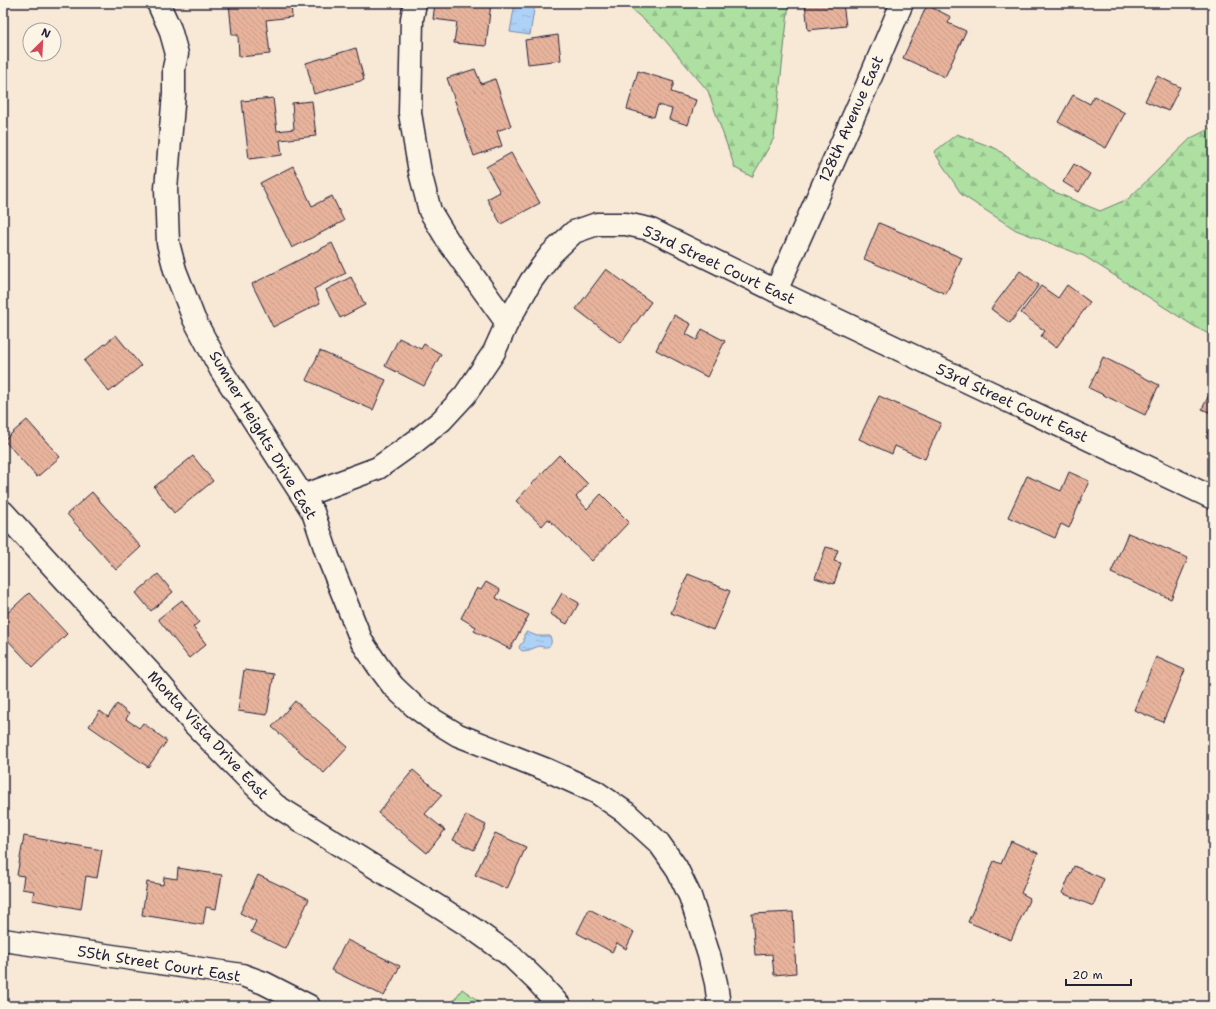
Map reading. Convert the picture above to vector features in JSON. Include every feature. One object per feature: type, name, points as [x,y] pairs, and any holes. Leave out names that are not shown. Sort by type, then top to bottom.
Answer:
[{"type":"street","name":"Sumner Heights Drive East","points":[[158,3],[170,29],[177,54],[174,68],[174,92],[166,189],[168,243],[175,270],[194,319],[221,370],[313,512],[328,557],[362,642],[393,686],[414,706],[430,718],[458,735],[547,770],[596,792],[625,812],[658,843],[676,867],[690,896],[709,955],[716,983],[718,1006]]},
{"type":"street","points":[[415,3],[412,19],[410,113],[419,165],[430,211],[450,244],[507,323]]},
{"type":"street","name":"128th Avenue East","points":[[776,291],[902,3]]},
{"type":"street","name":"53rd Street Court East","points":[[303,496],[378,468],[441,421],[465,395],[494,352],[507,323],[531,282],[551,254],[574,232],[597,224],[626,224],[649,229],[776,291],[1213,498]]},
{"type":"street","name":"Monta Vista Drive East","points":[[3,512],[154,677],[193,723],[246,778],[275,805],[460,921],[511,956],[560,1006]]},
{"type":"street","name":"55th Street Court East","points":[[3,940],[242,975],[271,986],[309,1006]]},
{"type":"green space","points":[[624,3],[789,3],[774,138],[752,177],[735,168],[708,91],[658,32]]},
{"type":"green space","points":[[1213,127],[1213,336],[1197,328],[1084,256],[1016,230],[962,195],[934,152],[957,134],[997,149],[1050,190],[1100,211],[1128,199],[1191,138]]},
{"type":"green space","points":[[462,989],[486,1006],[450,1006]]},
{"type":"water","points":[[515,3],[535,3],[530,35],[510,32]]},
{"type":"water","points":[[527,632],[537,636],[550,636],[551,644],[547,647],[539,646],[522,651],[519,648],[524,642],[524,634]]},
{"type":"building","points":[[229,3],[291,3],[292,17],[266,20],[270,54],[239,57],[238,35],[232,35]]},
{"type":"building","points":[[435,3],[491,3],[486,46],[454,43],[457,22],[433,19]]},
{"type":"building","points":[[805,3],[843,3],[846,26],[808,30]]},
{"type":"building","points":[[927,5],[951,17],[948,23],[966,31],[945,77],[903,58]]},
{"type":"building","points":[[558,35],[561,60],[528,64],[525,40]]},
{"type":"building","points":[[356,48],[364,80],[314,94],[306,63]]},
{"type":"building","points":[[475,69],[481,84],[495,79],[511,126],[497,131],[502,146],[474,156],[447,78]]},
{"type":"building","points":[[638,71],[674,82],[671,92],[696,100],[688,125],[669,119],[672,109],[658,105],[654,117],[627,109]]},
{"type":"building","points":[[1157,76],[1180,87],[1168,111],[1145,101]]},
{"type":"building","points":[[1073,95],[1090,104],[1094,96],[1125,113],[1106,148],[1058,122]]},
{"type":"building","points":[[273,98],[277,131],[294,129],[292,103],[312,101],[316,136],[280,140],[282,155],[249,159],[242,101]]},
{"type":"building","points":[[511,153],[540,203],[501,224],[487,199],[500,192],[486,167]]},
{"type":"building","points":[[1074,164],[1090,174],[1079,192],[1063,182]]},
{"type":"building","points":[[293,166],[312,206],[332,196],[344,221],[292,248],[260,183]]},
{"type":"building","points":[[879,223],[962,258],[946,294],[864,259]]},
{"type":"building","points":[[332,243],[346,273],[314,289],[320,303],[273,327],[252,284]]},
{"type":"building","points":[[606,269],[651,302],[621,343],[576,309]]},
{"type":"building","points":[[1020,271],[1039,285],[1010,323],[991,309]]},
{"type":"building","points":[[351,277],[365,305],[340,318],[326,290]]},
{"type":"building","points":[[1067,285],[1090,302],[1056,348],[1041,336],[1045,331],[1021,313],[1041,286],[1058,298]]},
{"type":"building","points":[[674,315],[691,324],[686,334],[697,340],[702,329],[725,341],[707,377],[656,350]]},
{"type":"building","points":[[116,335],[141,366],[109,392],[84,361]]},
{"type":"building","points":[[399,338],[421,349],[424,344],[441,354],[424,386],[385,366]]},
{"type":"building","points":[[320,351],[386,380],[373,410],[306,380]]},
{"type":"building","points":[[1103,357],[1159,385],[1145,415],[1089,388]]},
{"type":"building","points":[[1209,395],[1213,397],[1213,414],[1202,409]]},
{"type":"building","points":[[879,396],[941,423],[925,459],[895,446],[892,454],[859,439]]},
{"type":"building","points":[[27,420],[60,457],[37,477],[4,440]]},
{"type":"building","points":[[1213,421],[1213,440],[1206,437]]},
{"type":"building","points":[[559,455],[588,484],[576,497],[587,509],[601,494],[629,522],[592,561],[548,519],[542,526],[516,501]]},
{"type":"building","points":[[193,456],[213,481],[174,513],[154,487]]},
{"type":"building","points":[[1069,472],[1089,481],[1069,528],[1061,524],[1055,538],[1008,517],[1027,476],[1061,491]]},
{"type":"building","points":[[92,492],[141,547],[116,570],[67,514]]},
{"type":"building","points":[[1128,533],[1188,558],[1171,599],[1111,573]]},
{"type":"building","points":[[826,547],[838,550],[834,561],[841,563],[834,584],[815,578]]},
{"type":"building","points":[[158,574],[173,592],[151,611],[136,593]]},
{"type":"building","points":[[688,574],[730,591],[713,630],[671,613]]},
{"type":"building","points":[[486,582],[500,590],[496,598],[529,615],[510,649],[474,631],[476,627],[461,618],[477,588],[481,590]]},
{"type":"building","points":[[29,593],[67,634],[33,667],[3,635],[3,617]]},
{"type":"building","points":[[562,593],[579,603],[567,624],[550,614]]},
{"type":"building","points":[[182,600],[199,622],[193,627],[206,644],[189,658],[158,619]]},
{"type":"building","points":[[1156,657],[1185,670],[1163,722],[1134,710]]},
{"type":"building","points":[[244,670],[274,674],[267,715],[238,711]]},
{"type":"building","points":[[295,701],[348,747],[324,773],[272,727]]},
{"type":"building","points":[[117,704],[129,714],[126,719],[139,728],[143,723],[167,741],[148,767],[89,726],[100,711],[108,717]]},
{"type":"building","points":[[413,770],[442,795],[425,814],[445,830],[427,853],[378,813]]},
{"type":"building","points":[[466,815],[486,825],[474,850],[453,840]]},
{"type":"building","points":[[495,833],[526,847],[507,889],[475,875]]},
{"type":"building","points":[[24,836],[102,850],[97,878],[86,876],[81,909],[32,900],[34,891],[22,889],[24,876],[17,875]]},
{"type":"building","points":[[1011,841],[1038,853],[1021,893],[1030,898],[1011,940],[968,922],[994,861],[1001,864]]},
{"type":"building","points":[[1074,866],[1104,879],[1093,906],[1062,893]]},
{"type":"building","points":[[178,868],[222,875],[216,909],[206,907],[203,925],[142,915],[147,882],[163,885],[164,877],[177,879]]},
{"type":"building","points":[[258,875],[309,899],[286,949],[251,932],[256,921],[240,913]]},
{"type":"building","points":[[589,909],[634,932],[626,949],[617,943],[612,952],[577,933]]},
{"type":"building","points":[[793,912],[796,973],[774,975],[772,954],[755,955],[752,914]]},
{"type":"building","points":[[347,940],[400,966],[384,996],[331,970]]}]
